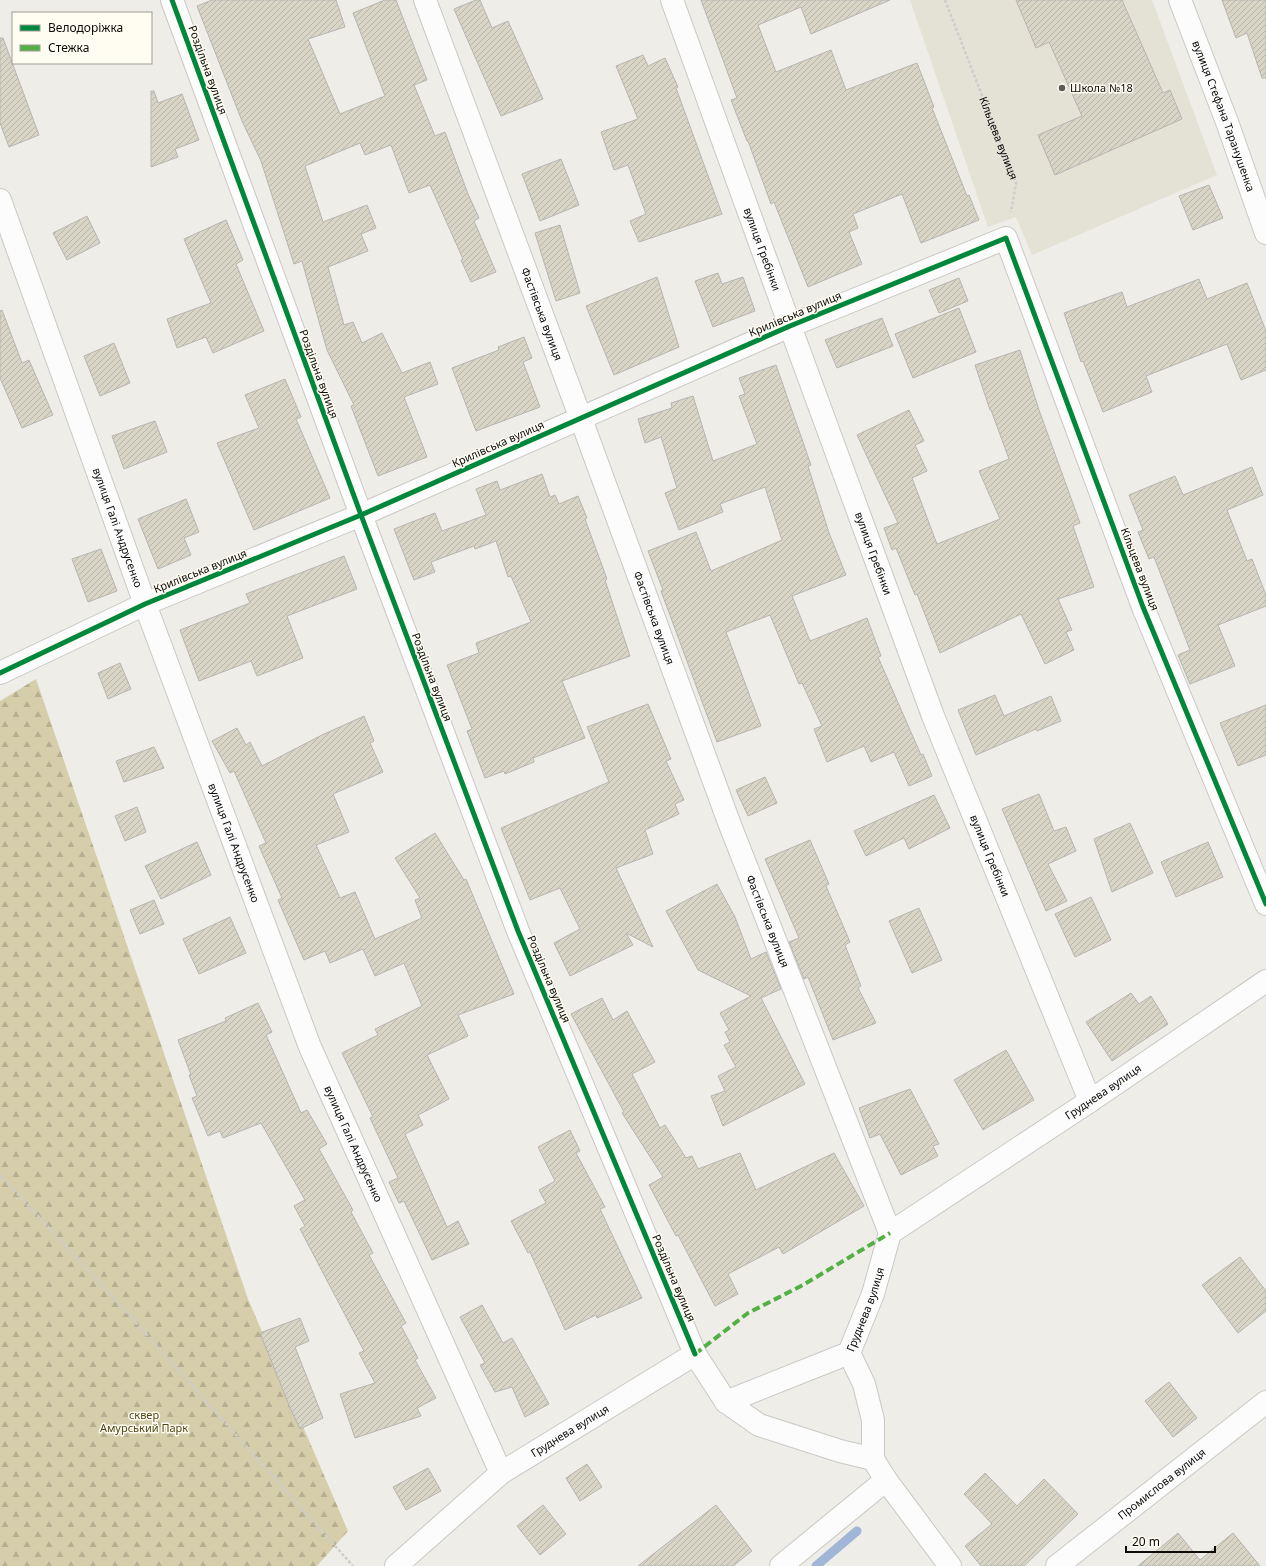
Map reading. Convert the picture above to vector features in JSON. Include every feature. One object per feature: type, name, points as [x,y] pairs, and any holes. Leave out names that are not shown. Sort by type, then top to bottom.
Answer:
[{"type":"street","name":"Роздільна вулиця","points":[[172,0],[361,515],[518,932],[696,1354]]},
{"type":"street","name":"Фастівська вулиця","points":[[425,0],[582,419],[730,825],[890,1233]]},
{"type":"street","name":"вулиця Гребінки","points":[[672,0],[933,716],[1090,1101]]},
{"type":"street","name":"вулиця Стефана Таранушенка","points":[[1180,0],[1227,122],[1266,233]]},
{"type":"street","name":"вулиця Галі Андрусенко","points":[[0,200],[146,604],[310,1047],[501,1473]]},
{"type":"street","name":"Крилівська вулиця","points":[[0,673],[146,604],[361,515],[582,419],[790,326],[1006,238]]},
{"type":"street","name":"Кільцева вулиця","points":[[1006,238],[1143,607],[1266,904]]},
{"type":"street","name":"Груднева вулиця","points":[[726,1402],[849,1353],[873,1294],[890,1233],[1090,1101],[1266,981]]},
{"type":"street","points":[[849,1353],[864,1384],[873,1420],[873,1459],[886,1480],[950,1566]]},
{"type":"street","name":"Груднева вулиця","points":[[396,1566],[501,1473],[696,1354]]},
{"type":"street","points":[[696,1354],[726,1402],[758,1425],[840,1451],[873,1459]]},
{"type":"street","name":"Промислова вулиця","points":[[1057,1566],[1266,1402]]},
{"type":"street","points":[[781,1566],[886,1480]]},
{"type":"path","points":[[0,1175],[130,1316],[353,1566]]},
{"type":"shaded area","name":"Школа №18","points":[[910,0],[1152,0],[1217,175],[1032,255],[1016,217],[988,227]]},
{"type":"green space","name":"сквер Амурський Парк","points":[[36,679],[248,1299],[348,1531],[317,1566],[0,1566],[0,701]]},
{"type":"building","points":[[212,0],[336,0],[345,27],[308,39],[340,114],[385,96],[353,13],[385,0],[396,0],[427,80],[414,85],[435,136],[445,132],[468,194],[479,218],[474,221],[496,272],[471,282],[461,260],[463,259],[430,185],[409,193],[391,145],[365,155],[360,143],[305,166],[323,222],[367,205],[376,228],[361,234],[368,251],[328,267],[344,325],[353,322],[362,343],[382,333],[402,373],[430,362],[438,384],[404,397],[427,457],[378,476],[351,406],[354,405],[327,350],[302,261],[294,264],[261,161],[242,121],[197,6]]},
{"type":"building","points":[[476,0],[480,0],[492,28],[508,21],[543,99],[501,116],[454,9]]},
{"type":"building","points":[[701,0],[890,0],[811,34],[801,7],[758,25],[776,72],[831,50],[846,90],[917,63],[934,107],[932,108],[967,196],[969,195],[979,220],[921,243],[902,194],[853,214],[858,228],[849,232],[862,264],[808,287],[774,202],[771,204],[731,100],[737,98]]},
{"type":"building","points":[[1016,0],[1122,0],[1163,93],[1170,90],[1182,119],[1055,175],[1038,135],[1082,116],[1049,42],[1036,48]]},
{"type":"building","points":[[1222,0],[1266,0],[1266,78],[1262,78],[1247,33],[1236,38]]},
{"type":"building","points":[[0,38],[3,38],[39,135],[9,147],[0,123]]},
{"type":"building","points":[[643,55],[648,66],[665,58],[678,87],[676,88],[722,214],[639,242],[630,221],[646,214],[628,165],[614,170],[601,132],[638,119],[616,66]]},
{"type":"building","points":[[151,91],[154,91],[158,103],[182,94],[199,140],[175,149],[178,157],[151,167]]},
{"type":"building","points":[[561,159],[579,205],[540,221],[522,174]]},
{"type":"building","points":[[1209,185],[1223,218],[1193,230],[1179,196]]},
{"type":"building","points":[[87,216],[100,243],[67,260],[53,233]]},
{"type":"building","points":[[226,220],[243,260],[236,264],[264,331],[213,353],[206,337],[177,348],[167,319],[211,303],[184,239]]},
{"type":"building","points":[[560,225],[580,293],[556,301],[535,233]]},
{"type":"building","points":[[718,273],[722,284],[743,277],[755,311],[713,327],[695,281]]},
{"type":"building","points":[[657,277],[679,347],[614,375],[586,306]]},
{"type":"building","points":[[959,278],[968,301],[939,313],[929,290]]},
{"type":"building","points":[[1199,279],[1207,299],[1247,283],[1266,331],[1266,370],[1241,380],[1227,344],[1146,376],[1152,392],[1103,412],[1083,361],[1081,362],[1064,313],[1122,292],[1127,307]]},
{"type":"building","points":[[959,308],[976,352],[913,378],[895,334]]},
{"type":"building","points":[[2,310],[22,363],[29,360],[53,415],[22,428],[0,378],[0,311]]},
{"type":"building","points":[[882,318],[893,346],[837,368],[825,340]]},
{"type":"building","points":[[524,337],[532,358],[523,362],[540,407],[476,431],[452,368],[499,350],[498,347]]},
{"type":"building","points":[[114,343],[130,383],[100,396],[84,356]]},
{"type":"building","points":[[1020,350],[1039,410],[1080,523],[1073,526],[1094,587],[1058,599],[1072,630],[1066,632],[1074,650],[1045,664],[1021,614],[940,653],[917,594],[915,595],[896,548],[892,550],[884,528],[898,523],[857,435],[909,410],[924,441],[915,445],[927,471],[912,478],[937,544],[1000,519],[979,471],[1009,459],[990,410],[975,365]]},
{"type":"building","points":[[776,365],[811,465],[808,466],[829,533],[846,575],[792,596],[810,641],[867,618],[881,656],[878,657],[921,755],[923,754],[932,776],[909,786],[894,752],[871,762],[864,746],[827,762],[814,729],[822,726],[802,683],[799,684],[770,615],[726,632],[761,726],[717,742],[661,591],[663,590],[648,551],[696,532],[711,571],[782,540],[765,487],[720,504],[723,512],[679,530],[665,493],[677,488],[661,437],[645,443],[638,419],[672,408],[671,403],[693,396],[713,461],[757,444],[739,396],[745,394],[739,378]]},
{"type":"building","points":[[285,379],[301,417],[296,419],[330,498],[254,530],[217,443],[259,428],[245,395]]},
{"type":"building","points":[[155,421],[167,452],[124,469],[112,436]]},
{"type":"building","points":[[1252,467],[1263,495],[1227,510],[1247,561],[1252,559],[1266,595],[1266,606],[1218,625],[1235,666],[1190,684],[1178,655],[1190,650],[1154,557],[1149,559],[1138,532],[1143,530],[1129,495],[1175,476],[1183,495]]},
{"type":"building","points":[[542,474],[550,497],[555,495],[559,504],[578,496],[587,518],[585,519],[607,579],[605,580],[630,656],[562,681],[585,738],[533,758],[534,762],[505,774],[504,771],[485,778],[467,731],[472,729],[447,665],[479,653],[476,643],[531,622],[511,576],[508,577],[496,541],[475,549],[474,546],[431,562],[435,572],[414,580],[394,529],[435,513],[442,531],[486,515],[476,489],[497,481],[500,490]]},
{"type":"building","points":[[186,499],[199,532],[184,538],[191,555],[158,569],[138,519]]},
{"type":"building","points":[[101,549],[117,591],[88,602],[72,559]]},
{"type":"building","points":[[344,556],[357,589],[287,616],[303,658],[257,676],[251,661],[199,681],[180,630],[250,603],[246,594]]},
{"type":"building","points":[[120,663],[131,689],[108,699],[98,673]]},
{"type":"building","points":[[995,695],[1004,716],[1051,696],[1061,721],[1037,731],[1036,729],[976,755],[958,710]]},
{"type":"building","points":[[648,704],[671,759],[666,761],[684,800],[675,804],[679,814],[645,830],[653,854],[616,868],[653,947],[626,933],[633,945],[570,976],[554,943],[580,929],[560,888],[530,900],[501,828],[609,782],[587,727]]},
{"type":"building","points":[[1266,705],[1266,755],[1238,766],[1220,723]]},
{"type":"building","points":[[364,716],[374,741],[370,743],[383,772],[333,794],[349,832],[316,845],[340,898],[355,892],[375,939],[422,918],[415,900],[420,898],[395,858],[435,833],[464,880],[466,879],[514,994],[458,1015],[468,1036],[427,1055],[449,1099],[418,1115],[423,1125],[405,1134],[447,1227],[458,1221],[469,1244],[432,1260],[404,1201],[399,1203],[389,1182],[398,1178],[370,1118],[373,1117],[342,1053],[378,1035],[375,1029],[422,1006],[404,963],[375,976],[363,949],[330,963],[325,951],[304,960],[278,900],[282,898],[259,846],[266,843],[234,771],[230,773],[212,741],[237,728],[246,745],[250,742],[262,766],[322,735]]},
{"type":"building","points":[[154,747],[164,768],[124,782],[116,761]]},
{"type":"building","points":[[765,777],[777,803],[748,816],[736,790]]},
{"type":"building","points":[[1039,794],[1054,831],[1066,827],[1076,851],[1048,864],[1067,901],[1046,911],[1002,809]]},
{"type":"building","points":[[934,795],[950,828],[909,849],[904,838],[866,856],[854,831]]},
{"type":"building","points":[[137,807],[146,832],[125,841],[115,816]]},
{"type":"building","points":[[1130,823],[1153,873],[1112,892],[1094,839]]},
{"type":"building","points":[[810,840],[829,884],[826,886],[850,942],[845,945],[861,986],[858,988],[876,1023],[833,1040],[808,977],[804,979],[789,942],[799,938],[765,859]]},
{"type":"building","points":[[197,842],[211,875],[161,899],[145,866]]},
{"type":"building","points":[[1208,842],[1223,877],[1176,897],[1161,862]]},
{"type":"building","points":[[717,884],[735,917],[751,959],[766,952],[781,989],[761,998],[805,1084],[723,1126],[711,1096],[725,1091],[718,1076],[736,1067],[724,1045],[730,1042],[725,1032],[729,1030],[720,1013],[751,996],[698,970],[666,911]]},
{"type":"building","points":[[1091,897],[1111,940],[1075,957],[1055,914]]},
{"type":"building","points":[[154,900],[164,924],[140,934],[130,910]]},
{"type":"building","points":[[919,908],[942,960],[912,973],[889,921]]},
{"type":"building","points":[[230,917],[246,953],[199,974],[183,939]]},
{"type":"building","points":[[1131,993],[1139,1004],[1151,996],[1168,1024],[1112,1061],[1086,1022]]},
{"type":"building","points":[[602,998],[613,1020],[627,1011],[655,1062],[632,1074],[660,1128],[665,1125],[686,1158],[692,1156],[698,1169],[740,1153],[756,1190],[834,1153],[864,1206],[783,1254],[779,1247],[728,1274],[738,1294],[715,1306],[678,1235],[676,1236],[649,1185],[663,1177],[622,1113],[624,1112],[571,1014]]},
{"type":"building","points":[[258,1003],[272,1032],[266,1035],[301,1113],[307,1110],[327,1144],[319,1149],[353,1210],[351,1212],[373,1253],[369,1255],[406,1323],[401,1326],[418,1358],[415,1360],[436,1398],[417,1408],[421,1416],[355,1438],[340,1394],[375,1383],[359,1353],[364,1351],[300,1229],[305,1226],[294,1206],[305,1200],[261,1123],[223,1138],[220,1131],[208,1136],[192,1098],[197,1096],[178,1040],[226,1021],[225,1018]]},
{"type":"building","points":[[1006,1050],[1034,1100],[983,1130],[954,1080]]},
{"type":"building","points":[[910,1089],[939,1144],[933,1146],[938,1156],[901,1175],[880,1134],[870,1138],[859,1108]]},
{"type":"building","points":[[570,1130],[580,1151],[576,1153],[605,1207],[600,1209],[642,1298],[597,1318],[596,1315],[565,1330],[530,1252],[528,1253],[511,1221],[546,1203],[539,1190],[555,1181],[538,1147]]},
{"type":"building","points":[[1240,1257],[1266,1291],[1266,1311],[1238,1333],[1202,1285]]},
{"type":"building","points":[[482,1305],[503,1343],[512,1338],[549,1404],[525,1417],[512,1387],[495,1392],[480,1365],[485,1363],[460,1317]]},
{"type":"building","points":[[300,1318],[309,1341],[295,1347],[323,1418],[300,1429],[260,1333]]},
{"type":"building","points":[[1169,1382],[1197,1418],[1173,1437],[1145,1401]]},
{"type":"building","points":[[587,1464],[602,1487],[580,1501],[566,1478]]},
{"type":"building","points":[[428,1468],[441,1491],[406,1510],[393,1487]]},
{"type":"building","points":[[985,1473],[1017,1506],[1044,1479],[1078,1514],[1024,1566],[981,1566],[965,1546],[992,1524],[964,1494]]},
{"type":"building","points":[[543,1505],[566,1534],[540,1555],[517,1526]]},
{"type":"building","points":[[716,1505],[752,1551],[733,1566],[638,1566]]},
{"type":"building","points":[[1178,1533],[1200,1560],[1233,1533],[1260,1566],[1138,1566]]},
{"type":"waterway","points":[[816,1566],[857,1531]]},
{"type":"marked path","points":[[695,1354],[748,1313],[803,1285],[890,1233]]},
{"type":"cycle path","points":[[172,0],[361,515],[518,931],[695,1354]]},
{"type":"cycle path","points":[[0,673],[145,604],[361,515],[790,326],[1006,238],[1143,607],[1266,904]]},
{"type":"place","name":"Школа №18","points":[[1062,88]]}]
